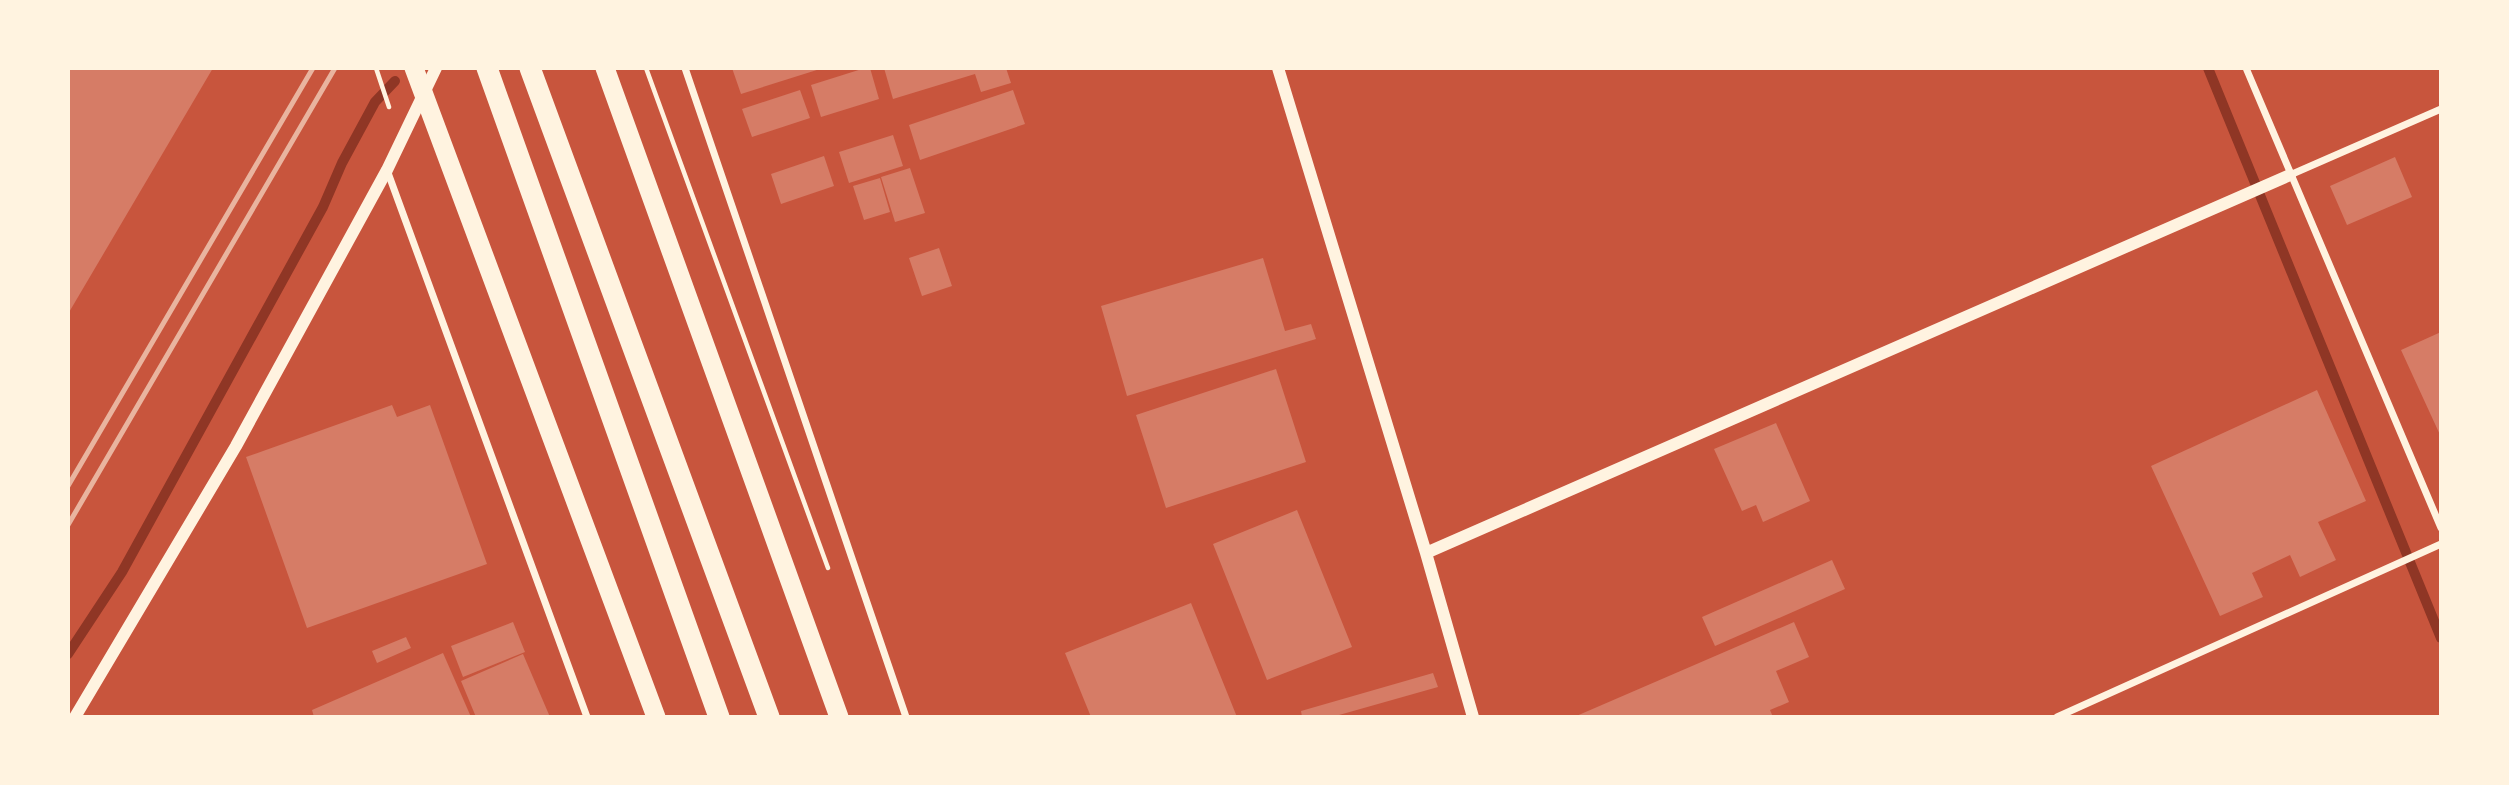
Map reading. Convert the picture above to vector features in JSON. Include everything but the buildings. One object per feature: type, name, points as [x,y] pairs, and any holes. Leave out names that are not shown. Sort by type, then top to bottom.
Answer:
[{"type":"highway","points":[[487,68],[719,717]]},
{"type":"highway","points":[[530,68],[769,717]]},
{"type":"highway","points":[[605,68],[839,717]]},
{"type":"highway","points":[[427,71],[656,717]]},
{"type":"street","points":[[685,68],[906,717]]},
{"type":"street","points":[[1278,68],[1426,553],[1473,717]]},
{"type":"street","points":[[2246,68],[2441,528]]},
{"type":"street","points":[[75,717],[236,446],[387,170],[427,71]]},
{"type":"street","points":[[1426,553],[2441,109]]},
{"type":"street","points":[[387,170],[587,717]]},
{"type":"street","points":[[2057,717],[2441,544]]},
{"type":"path","points":[[646,68],[831,574]]},
{"type":"waterway","points":[[2208,68],[2441,638]]},
{"type":"waterway","points":[[68,654],[122,572],[323,207],[342,163],[375,102],[395,81]]},
{"type":"railway","points":[[68,486],[313,68]]},
{"type":"railway","points":[[68,525],[335,68]]}]
